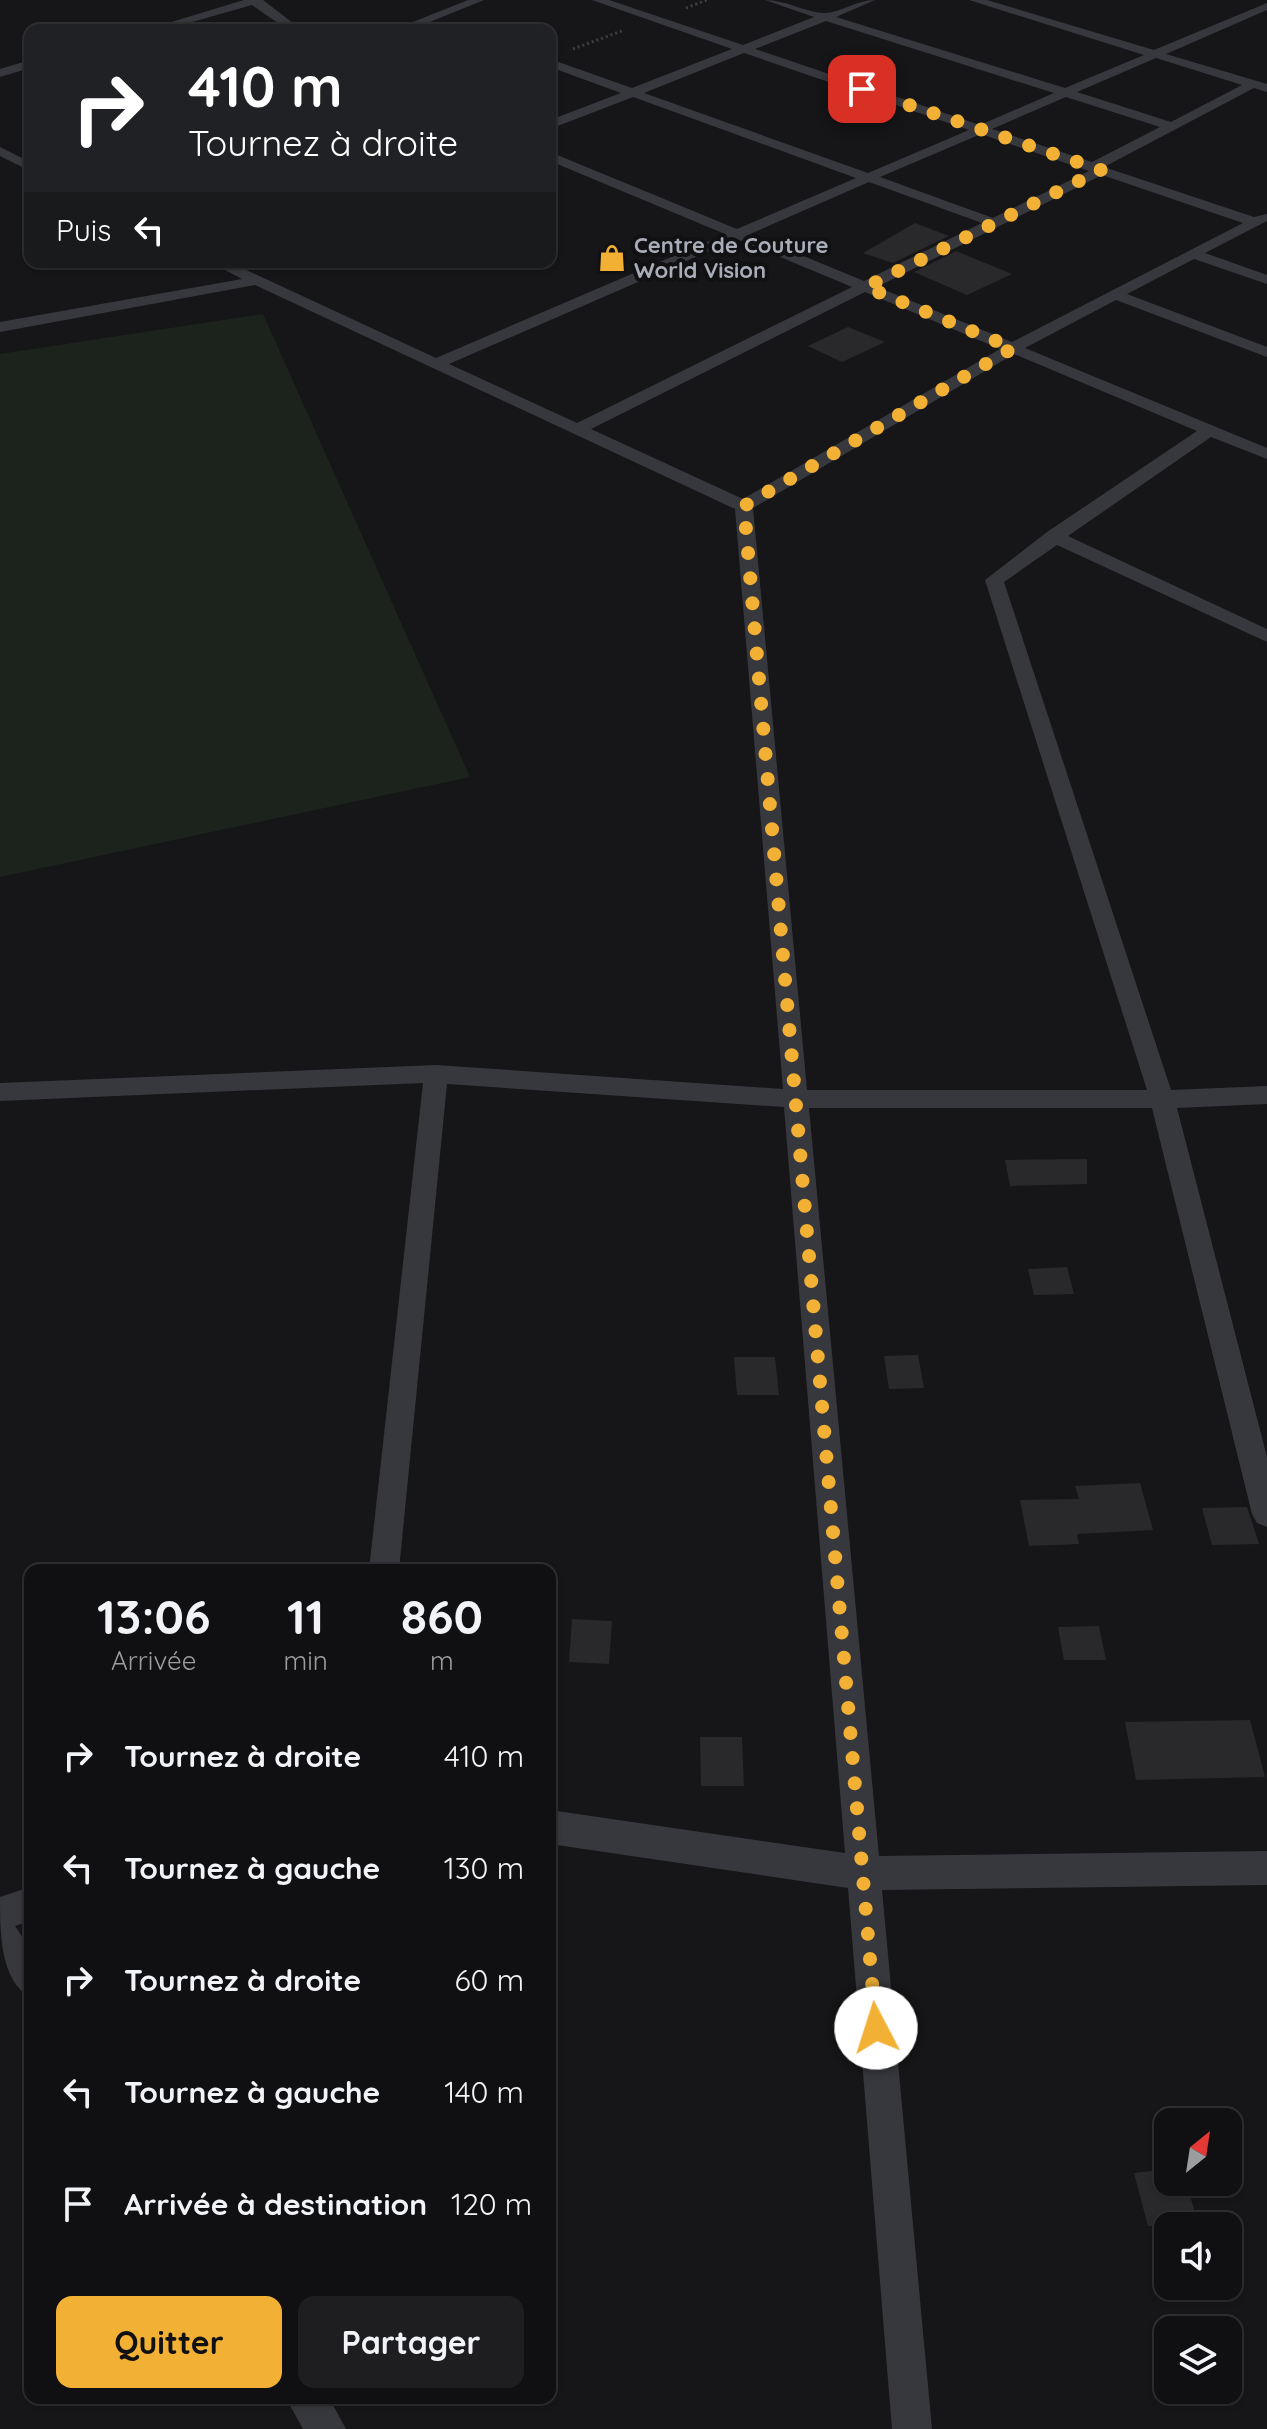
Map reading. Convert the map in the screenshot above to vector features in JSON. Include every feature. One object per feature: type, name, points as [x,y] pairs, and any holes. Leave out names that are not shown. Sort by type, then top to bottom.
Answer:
[{"type":"street","points":[[172,24],[255,0],[288,24]]},
{"type":"street","points":[[415,24],[478,0]]},
{"type":"street","points":[[598,0],[981,130],[1261,219]]},
{"type":"street","points":[[771,0],[1171,126]]},
{"type":"street","points":[[556,123],[869,0]]},
{"type":"street","points":[[975,0],[1260,86]]},
{"type":"street","points":[[435,364],[1267,6]]},
{"type":"street","points":[[556,65],[994,223]]},
{"type":"street","points":[[0,73],[24,66]]},
{"type":"street","points":[[575,430],[994,223],[1171,126],[1260,86]]},
{"type":"street","points":[[0,151],[24,161]]},
{"type":"street","points":[[556,158],[1267,454]]},
{"type":"street","points":[[0,167],[24,162]]},
{"type":"street","points":[[744,506],[1013,348],[1261,219]]},
{"type":"street","points":[[1193,254],[1267,280]]},
{"type":"street","points":[[229,268],[744,506]]},
{"type":"street","points":[[0,327],[255,281]]},
{"type":"street","points":[[1115,295],[1267,352]]},
{"type":"street","points":[[1210,430],[1053,536],[994,580],[1162,1099],[1267,1514]]},
{"type":"street","points":[[744,506],[912,2429]]},
{"type":"street","points":[[1053,536],[1267,636]]},
{"type":"street","points":[[385,1564],[436,1074]]},
{"type":"street","points":[[0,1092],[436,1074],[795,1099],[1162,1099],[1267,1095]]},
{"type":"street","points":[[556,1828],[863,1873],[1267,1868]]},
{"type":"street","points":[[0,1914],[24,1906]]},
{"type":"street","points":[[0,1934],[24,1970]]},
{"type":"street","points":[[310,2404],[326,2429]]},
{"type":"path","points":[[565,51],[654,19]]},
{"type":"shaded area","points":[[263,314],[470,777],[0,877],[0,354]]},
{"type":"building","points":[[915,223],[949,236],[893,263],[863,253]]},
{"type":"building","points":[[956,251],[1012,274],[967,295],[914,272]]},
{"type":"building","points":[[848,327],[885,342],[842,362],[808,346]]},
{"type":"building","points":[[1087,1159],[1087,1184],[1010,1186],[1005,1160]]},
{"type":"building","points":[[1067,1267],[1074,1294],[1034,1295],[1028,1269]]},
{"type":"building","points":[[918,1355],[924,1388],[889,1389],[884,1356]]},
{"type":"building","points":[[734,1357],[775,1357],[779,1395],[737,1395]]},
{"type":"building","points":[[1140,1483],[1153,1530],[1077,1534],[1079,1544],[1029,1546],[1020,1500],[1079,1499],[1075,1486]]},
{"type":"building","points":[[1247,1507],[1259,1544],[1212,1545],[1202,1508]]},
{"type":"building","points":[[572,1619],[612,1621],[609,1664],[569,1662]]},
{"type":"building","points":[[1099,1626],[1106,1660],[1064,1660],[1058,1627]]},
{"type":"building","points":[[1250,1720],[1265,1777],[1136,1780],[1125,1722]]},
{"type":"building","points":[[700,1737],[742,1737],[744,1786],[701,1786]]},
{"type":"building","points":[[1154,2171],[1154,2196],[1190,2196],[1195,2212],[1154,2212],[1154,2226],[1148,2226],[1134,2173]]},
{"type":"place","name":"Centre de Couture World Vision","points":[[612,258]]},
{"type":"route","points":[[862,89],[1101,170],[866,287],[1013,348],[744,506],[876,2028]]}]
